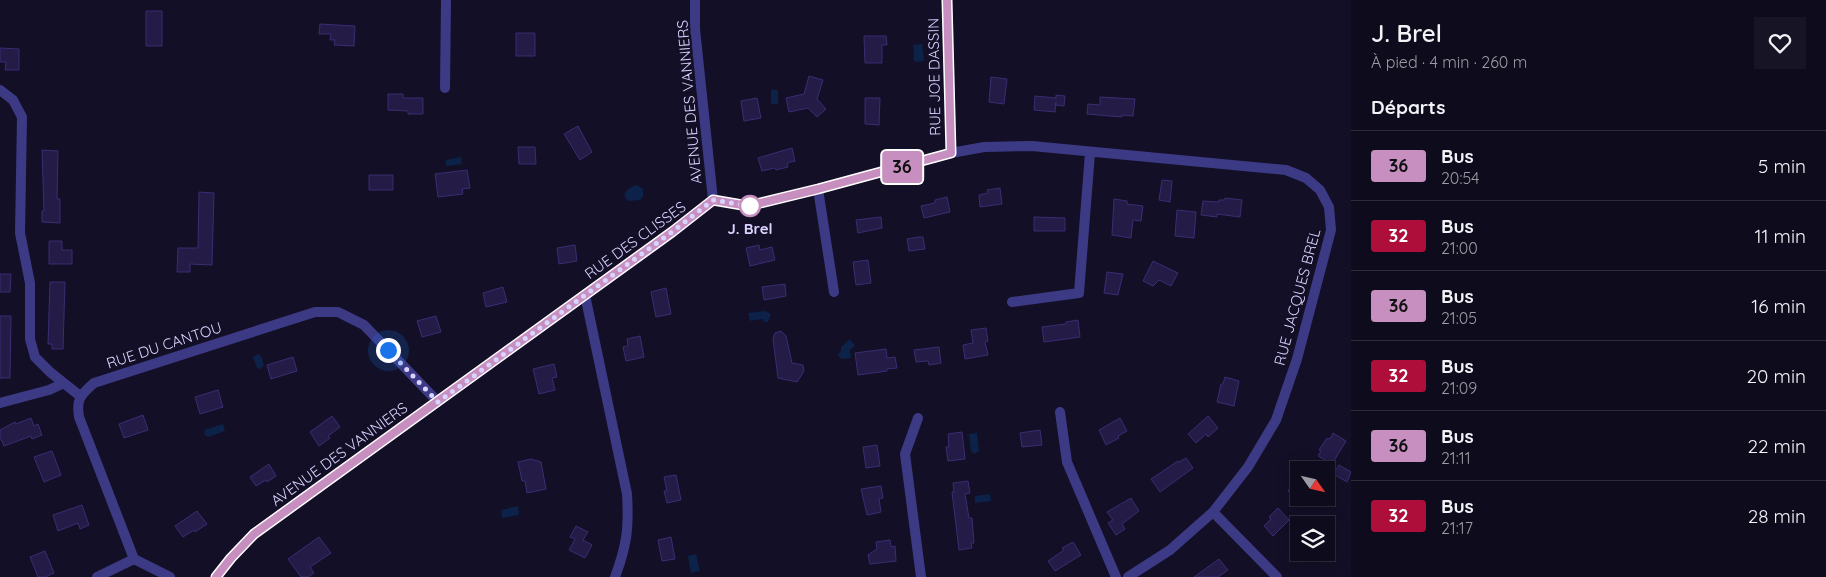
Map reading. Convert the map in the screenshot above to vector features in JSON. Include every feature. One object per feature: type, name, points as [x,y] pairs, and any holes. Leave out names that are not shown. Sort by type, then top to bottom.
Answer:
[{"type":"street","points":[[445,88],[446,0]]},
{"type":"street","name":"AVENUE DES VANNIERS","points":[[695,0],[695,29],[713,200]]},
{"type":"street","name":"RUE JOE DASSIN","points":[[947,0],[951,153]]},
{"type":"street","points":[[0,90],[13,100],[22,117],[20,232],[30,283],[30,339],[35,357],[50,372],[80,396],[77,407],[79,417],[134,559],[170,577]]},
{"type":"street","name":"RUE JACQUES BREL","points":[[951,153],[984,146],[1032,146],[1090,153],[1286,170],[1306,178],[1320,190],[1329,207],[1331,230],[1298,359],[1276,420],[1248,467],[1213,512],[1170,550],[1128,577]]},
{"type":"street","points":[[713,200],[748,206],[951,153]]},
{"type":"street","points":[[1012,302],[1079,293],[1090,153]]},
{"type":"street","points":[[818,189],[834,292]]},
{"type":"street","name":"RUE DES CLISSES","points":[[615,577],[624,552],[628,522],[627,494],[585,295],[713,200]]},
{"type":"street","name":"AVENUE DES VANNIERS","points":[[216,577],[254,534],[585,295]]},
{"type":"street","name":"RUE DU CANTOU","points":[[80,396],[94,383],[315,312],[338,312],[364,325],[438,402]]},
{"type":"street","points":[[0,403],[49,390],[64,383]]},
{"type":"street","points":[[1060,412],[1067,462],[1116,577]]},
{"type":"street","points":[[918,418],[905,454],[921,577]]},
{"type":"street","points":[[1213,512],[1277,577]]},
{"type":"street","points":[[96,577],[134,559]]},
{"type":"water","points":[[922,44],[924,61],[915,62],[913,59],[913,45]]},
{"type":"water","points":[[771,90],[778,90],[778,104],[771,104]]},
{"type":"water","points":[[461,157],[462,164],[446,166],[446,160]]},
{"type":"water","points":[[637,185],[643,189],[643,197],[640,200],[628,201],[624,195],[626,191]]},
{"type":"water","points":[[765,311],[771,314],[768,322],[762,319],[750,321],[748,313]]},
{"type":"water","points":[[850,339],[855,346],[850,350],[851,358],[842,359],[838,354],[841,351],[841,347]]},
{"type":"water","points":[[258,354],[261,356],[264,365],[261,369],[257,368],[253,357]]},
{"type":"water","points":[[223,424],[225,431],[208,437],[204,434],[205,430]]},
{"type":"water","points":[[977,433],[979,451],[975,454],[971,452],[969,434]]},
{"type":"water","points":[[990,494],[991,501],[975,503],[975,496]]},
{"type":"water","points":[[518,506],[519,515],[502,518],[501,510]]},
{"type":"water","points":[[696,554],[700,571],[691,573],[688,556]]},
{"type":"building","points":[[146,11],[162,11],[162,46],[146,46]]},
{"type":"building","points":[[320,24],[355,26],[354,46],[334,45],[335,40],[330,40],[331,34],[319,34]]},
{"type":"building","points":[[516,33],[535,33],[535,56],[516,56]]},
{"type":"building","points":[[864,36],[886,36],[887,45],[882,45],[882,63],[865,63]]},
{"type":"building","points":[[0,48],[19,49],[19,70],[5,70],[6,62],[0,62]]},
{"type":"building","points":[[809,76],[823,80],[817,99],[826,109],[817,117],[808,108],[789,112],[786,98],[804,94]]},
{"type":"building","points":[[991,77],[1007,79],[1004,104],[989,102]]},
{"type":"building","points":[[388,94],[403,94],[403,98],[423,98],[423,114],[408,114],[408,111],[388,110]]},
{"type":"building","points":[[1056,95],[1065,96],[1064,106],[1056,105],[1055,112],[1034,110],[1035,96],[1056,98]]},
{"type":"building","points":[[1100,97],[1135,99],[1133,116],[1087,114],[1088,104],[1100,105]]},
{"type":"building","points":[[757,98],[761,118],[744,121],[741,101]]},
{"type":"building","points":[[865,98],[880,98],[879,125],[865,124]]},
{"type":"building","points":[[578,126],[592,152],[580,160],[564,134]]},
{"type":"building","points":[[518,147],[535,147],[536,164],[519,164]]},
{"type":"building","points":[[792,148],[795,161],[787,163],[788,167],[762,171],[758,158]]},
{"type":"building","points":[[42,150],[58,151],[57,199],[60,199],[60,223],[42,222],[42,211],[44,211]]},
{"type":"building","points":[[467,170],[470,188],[462,189],[463,194],[438,197],[435,174]]},
{"type":"building","points":[[369,175],[393,175],[393,190],[369,190]]},
{"type":"building","points":[[1162,180],[1172,181],[1170,202],[1159,200]]},
{"type":"building","points":[[1000,188],[1002,204],[980,207],[979,195],[988,193],[987,190]]},
{"type":"building","points":[[199,192],[214,193],[212,265],[190,264],[190,272],[177,272],[178,248],[198,248]]},
{"type":"building","points":[[947,197],[950,212],[924,218],[921,206],[935,203],[935,200]]},
{"type":"building","points":[[1225,198],[1242,200],[1240,217],[1217,214],[1217,217],[1201,215],[1203,201],[1219,202],[1219,200],[1225,200]]},
{"type":"building","points":[[1114,199],[1127,201],[1127,204],[1143,206],[1141,221],[1133,220],[1131,238],[1112,235]]},
{"type":"building","points":[[1177,210],[1196,212],[1194,238],[1175,236]]},
{"type":"building","points":[[881,217],[882,228],[858,233],[856,220]]},
{"type":"building","points":[[1034,217],[1065,218],[1065,231],[1034,231]]},
{"type":"building","points":[[923,237],[925,249],[909,251],[907,239]]},
{"type":"building","points":[[49,241],[62,241],[62,250],[72,250],[72,264],[49,264]]},
{"type":"building","points":[[575,245],[577,261],[559,264],[557,248]]},
{"type":"building","points":[[759,245],[760,250],[772,247],[775,260],[750,266],[746,248]]},
{"type":"building","points":[[868,260],[871,283],[856,285],[853,262]]},
{"type":"building","points":[[1153,261],[1178,273],[1171,286],[1159,280],[1153,286],[1143,281]]},
{"type":"building","points":[[1107,272],[1123,274],[1118,295],[1104,293]]},
{"type":"building","points":[[0,274],[11,274],[10,292],[0,292]]},
{"type":"building","points":[[50,282],[65,282],[63,349],[52,349],[52,344],[48,344]]},
{"type":"building","points":[[785,284],[786,296],[764,300],[762,287]]},
{"type":"building","points":[[503,287],[507,302],[486,307],[483,293]]},
{"type":"building","points":[[666,288],[671,314],[656,317],[651,292]]},
{"type":"building","points":[[0,316],[11,316],[10,378],[0,378]]},
{"type":"building","points":[[436,316],[441,332],[422,337],[417,321]]},
{"type":"building","points":[[1078,320],[1080,337],[1044,342],[1042,327],[1066,324],[1066,322]]},
{"type":"building","points":[[986,328],[988,341],[985,342],[988,355],[965,359],[963,345],[973,343],[971,330]]},
{"type":"building","points":[[781,331],[786,336],[792,363],[803,365],[804,371],[797,382],[778,378],[773,339],[775,333]]},
{"type":"building","points":[[640,336],[644,357],[626,361],[623,347],[628,346],[627,339]]},
{"type":"building","points":[[939,347],[941,363],[929,365],[928,361],[916,362],[914,350]]},
{"type":"building","points":[[886,349],[887,358],[895,357],[897,368],[858,375],[855,353]]},
{"type":"building","points":[[293,357],[297,371],[271,379],[267,365]]},
{"type":"building","points":[[554,364],[557,377],[552,378],[555,390],[539,394],[533,369]]},
{"type":"building","points":[[1225,377],[1239,381],[1234,406],[1217,402],[1221,384],[1223,384]]},
{"type":"building","points":[[218,390],[223,407],[200,414],[195,397]]},
{"type":"building","points":[[143,415],[148,430],[124,438],[119,424]]},
{"type":"building","points":[[332,416],[340,427],[319,446],[310,432]]},
{"type":"building","points":[[1208,416],[1218,428],[1208,437],[1206,434],[1196,443],[1188,434]]},
{"type":"building","points":[[31,418],[34,426],[38,424],[42,435],[32,439],[31,436],[4,446],[0,437],[0,430],[15,422],[16,424]]},
{"type":"building","points":[[1120,418],[1127,431],[1106,445],[1099,430]]},
{"type":"building","points":[[1040,430],[1042,445],[1022,447],[1020,433]]},
{"type":"building","points":[[962,432],[965,459],[948,461],[946,447],[949,447],[948,434]]},
{"type":"building","points":[[1333,433],[1346,441],[1334,461],[1327,461],[1318,456],[1321,451],[1319,450],[1327,438],[1330,439]]},
{"type":"building","points":[[877,445],[880,466],[866,468],[863,447]]},
{"type":"building","points":[[52,451],[61,475],[44,482],[34,457]]},
{"type":"building","points":[[1186,458],[1193,468],[1160,492],[1151,479],[1178,461]]},
{"type":"building","points":[[531,459],[541,462],[546,489],[527,493],[518,462]]},
{"type":"building","points":[[269,464],[276,476],[256,486],[250,477]]},
{"type":"building","points":[[1339,465],[1351,472],[1347,482],[1335,475],[1335,471]]},
{"type":"building","points":[[676,475],[681,500],[667,503],[664,491],[667,491],[664,477]]},
{"type":"building","points":[[968,481],[970,493],[965,494],[969,518],[972,518],[974,543],[971,543],[972,548],[959,550],[952,492],[954,492],[953,483]]},
{"type":"building","points":[[881,486],[883,498],[879,499],[881,512],[867,515],[861,489]]},
{"type":"building","points":[[1131,498],[1139,511],[1122,524],[1125,529],[1116,535],[1108,523],[1113,520],[1107,512]]},
{"type":"building","points":[[82,505],[89,525],[80,529],[78,523],[58,531],[53,515]]},
{"type":"building","points":[[1278,508],[1289,520],[1273,536],[1264,526],[1271,519],[1269,517]]},
{"type":"building","points":[[197,511],[207,524],[183,537],[175,526]]},
{"type":"building","points":[[576,526],[588,532],[583,540],[592,545],[585,558],[569,550],[575,539],[570,537]]},
{"type":"building","points":[[319,537],[331,553],[310,567],[314,573],[308,577],[301,577],[288,559]]},
{"type":"building","points":[[671,537],[675,559],[662,561],[658,540]]},
{"type":"building","points":[[890,540],[891,547],[895,546],[896,561],[870,564],[868,555],[877,549],[876,542]]},
{"type":"building","points":[[1073,542],[1081,555],[1055,571],[1048,561],[1064,550],[1062,548]]},
{"type":"building","points":[[45,551],[54,573],[45,577],[38,577],[30,557]]},
{"type":"building","points":[[1219,559],[1228,570],[1218,577],[1194,577]]},
{"type":"bus line","name":"36","points":[[216,577],[254,534],[672,232],[713,200],[748,206],[923,162],[951,153],[947,0]]},
{"type":"place","name":"J. Brel","points":[[750,206]]},
{"type":"route","points":[[388,350],[438,402],[672,232],[713,200],[750,206]]}]
